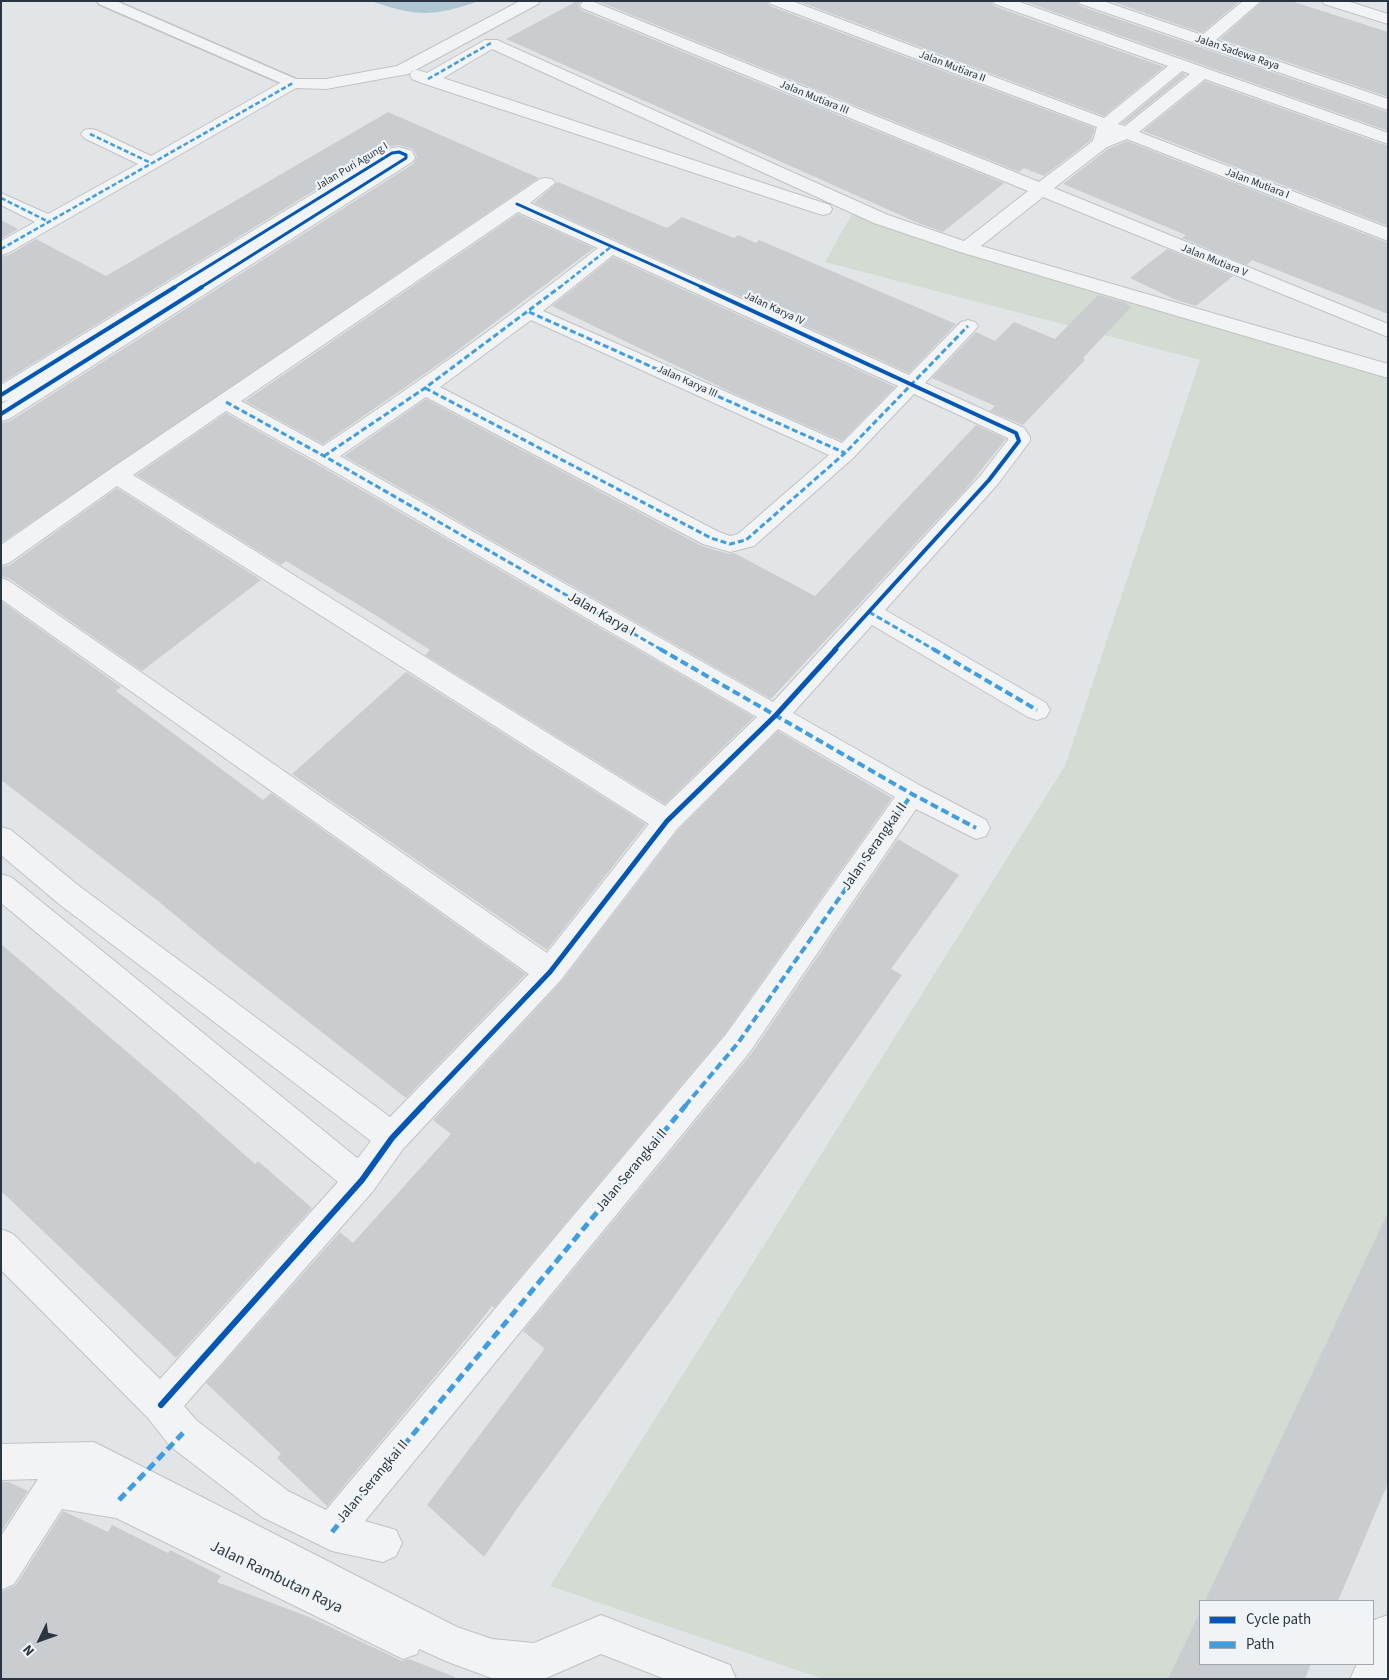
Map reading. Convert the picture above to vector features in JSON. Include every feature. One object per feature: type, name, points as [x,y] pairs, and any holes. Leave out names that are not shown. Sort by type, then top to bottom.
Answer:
[{"type":"street","points":[[1,249],[293,82],[326,84],[402,70],[532,1]]},
{"type":"street","name":"Jalan Mutiara II","points":[[777,1],[1126,134]]},
{"type":"street","points":[[1001,1],[1388,139]]},
{"type":"street","name":"Jalan Sadewa Raya","points":[[1087,1],[1388,105]]},
{"type":"street","points":[[1204,42],[1253,1]]},
{"type":"street","points":[[1330,1],[1388,20]]},
{"type":"street","name":"Jalan Mutiara III","points":[[588,5],[614,9],[1041,191]]},
{"type":"street","points":[[428,79],[490,43],[881,219],[967,248],[1388,371]]},
{"type":"street","points":[[1101,143],[1106,125],[1180,65]]},
{"type":"street","points":[[402,70],[798,202],[836,212],[881,219]]},
{"type":"street","points":[[967,248],[1101,143],[1126,134],[1202,73]]},
{"type":"street","points":[[90,134],[151,163]]},
{"type":"street","name":"Jalan Mutiara I","points":[[1126,134],[1388,235]]},
{"type":"street","name":"Jalan Puri Agung I","points":[[1,394],[198,282],[406,158],[406,155],[400,152],[392,153],[198,282],[1,414]]},
{"type":"street","points":[[1,557],[117,475],[546,183]]},
{"type":"street","name":"Jalan Mutiara V","points":[[1041,191],[1388,331]]},
{"type":"street","points":[[1,198],[49,222]]},
{"type":"street","name":"Jalan Karya IV","points":[[517,204],[1016,433],[1019,437],[1019,442],[989,480],[869,612]]},
{"type":"street","points":[[324,456],[424,388],[530,312],[612,246]]},
{"type":"street","name":"Jalan Karya III","points":[[530,312],[845,453]]},
{"type":"street","points":[[424,388],[711,538],[730,544],[746,540],[845,453],[968,326]]},
{"type":"street","name":"Jalan Karya I","points":[[226,402],[324,456],[912,794],[976,828]]},
{"type":"street","points":[[117,475],[667,821]]},
{"type":"street","points":[[1,587],[550,972]]},
{"type":"street","points":[[161,1405],[362,1180],[392,1138],[550,972],[667,821],[776,715],[869,612],[1037,710]]},
{"type":"street","name":"Jalan Serangkai II","points":[[332,1532],[738,1043],[912,794]]},
{"type":"street","points":[[1,838],[69,895],[392,1138]]},
{"type":"street","points":[[1,886],[329,1156],[362,1180]]},
{"type":"street","points":[[42,920],[69,895]]},
{"type":"street","points":[[1,1246],[161,1405],[183,1433],[275,1504],[332,1532],[383,1543]]},
{"type":"street","points":[[1,1462],[94,1460],[448,1643],[492,1659],[535,1663],[601,1634],[716,1679]]},
{"type":"street","name":"Jalan Rambutan Raya","points":[[1,1571],[53,1488],[120,1500],[449,1664],[497,1679]]},
{"type":"street","points":[[1370,1679],[1388,1634]]},
{"type":"lane","points":[[104,1],[253,67],[293,82]]},
{"type":"shaded area","points":[[853,212],[1388,374],[1388,1249],[1231,1600],[1199,1600],[1199,1665],[1203,1665],[1196,1679],[823,1679],[550,1586],[1065,766],[1200,360],[825,262]]},
{"type":"water","points":[[371,1],[479,1],[449,10],[425,13],[401,10]]},
{"type":"building","points":[[577,1],[581,1],[578,5],[581,10],[1004,183],[943,232],[918,223],[506,39]]},
{"type":"building","points":[[597,1],[767,1],[770,6],[1095,128],[1091,140],[1044,176],[1024,168],[1019,172]]},
{"type":"building","points":[[798,1],[991,1],[994,6],[1164,67],[1104,116]]},
{"type":"building","points":[[1023,1],[1077,1],[1080,6],[1388,112],[1388,131]]},
{"type":"building","points":[[1110,1],[1240,1],[1202,33]]},
{"type":"building","points":[[1263,1],[1291,1],[1388,32],[1388,97],[1220,39]]},
{"type":"building","points":[[1182,73],[1186,75],[1125,124],[1122,123]]},
{"type":"building","points":[[1205,81],[1388,146],[1388,226],[1143,131]]},
{"type":"building","points":[[388,112],[539,178],[1,543],[1,423],[10,421],[413,164],[417,157],[413,149],[399,145],[385,147],[1,383],[1,257],[9,255],[36,239],[106,276]]},
{"type":"building","points":[[1127,141],[1388,243],[1388,314],[1252,260],[1247,265],[1182,238],[1186,235],[1063,184],[1108,149]]},
{"type":"building","points":[[558,182],[667,228],[682,217],[734,238],[738,235],[756,243],[759,240],[956,324],[909,373],[534,203]]},
{"type":"building","points":[[518,214],[594,248],[446,359],[323,444],[245,401]]},
{"type":"building","points":[[1,220],[18,229],[1,239]]},
{"type":"building","points":[[1167,249],[1233,276],[1196,306],[1176,300],[1130,278]]},
{"type":"building","points":[[613,257],[895,387],[842,441],[735,394],[552,306]]},
{"type":"building","points":[[1098,295],[1126,303],[1131,307],[1083,358],[1085,360],[1023,425],[990,411],[995,406],[932,378],[976,332],[995,341],[1014,322],[1055,339]]},
{"type":"building","points":[[426,399],[702,546],[729,554],[734,553],[815,596],[976,425],[1006,439],[965,490],[771,699],[344,456]]},
{"type":"building","points":[[226,413],[754,717],[665,804],[425,655],[430,650],[372,613],[286,561],[281,565],[136,475]]},
{"type":"building","points":[[117,488],[261,580],[142,671],[10,579],[1,576],[1,567],[10,565]]},
{"type":"building","points":[[1,601],[121,687],[116,691],[263,800],[271,793],[526,974],[406,1098],[217,950],[158,901],[1,780]]},
{"type":"building","points":[[406,672],[646,824],[547,950],[292,774]]},
{"type":"building","points":[[778,731],[892,798],[726,1032],[494,1308],[492,1306],[327,1506],[277,1458],[281,1454],[206,1383],[340,1232],[353,1243],[451,1134],[433,1120],[561,982],[678,830]]},
{"type":"building","points":[[898,839],[959,875],[891,969],[902,975],[673,1298],[519,1506],[484,1557],[427,1505],[543,1351],[544,1348],[523,1331],[751,1054]]},
{"type":"building","points":[[1,944],[255,1164],[258,1161],[312,1208],[176,1358],[1,1191]]},
{"type":"building","points":[[1388,1212],[1388,1483],[1338,1600],[1205,1600]]},
{"type":"building","points":[[1,1482],[9,1482],[28,1491],[1,1532]]},
{"type":"building","points":[[63,1511],[108,1532],[112,1525],[168,1553],[170,1550],[221,1576],[217,1582],[309,1617],[402,1661],[409,1659],[455,1677],[455,1679],[1,1679],[1,1592],[16,1585]]},
{"type":"building","points":[[1199,1614],[1199,1665],[1311,1665],[1305,1679],[1168,1679]]},
{"type":"marked path","points":[[428,79],[491,43]]},
{"type":"marked path","points":[[1,249],[293,83]]},
{"type":"marked path","points":[[90,134],[151,163]]},
{"type":"marked path","points":[[1,198],[49,222]]},
{"type":"marked path","points":[[324,456],[425,388],[529,312],[612,246]]},
{"type":"marked path","points":[[529,312],[845,453]]},
{"type":"marked path","points":[[425,388],[711,538],[730,544],[746,540],[845,453],[968,326]]},
{"type":"marked path","points":[[226,402],[324,456],[912,794],[976,828]]},
{"type":"marked path","points":[[869,612],[1037,710]]},
{"type":"marked path","points":[[332,1532],[738,1043],[912,794]]},
{"type":"marked path","points":[[119,1500],[183,1433]]},
{"type":"cycle path","points":[[1,395],[392,153],[399,152],[406,155],[406,158],[1,414]]},
{"type":"cycle path","points":[[161,1405],[362,1180],[392,1138],[550,972],[667,821],[776,715],[989,480],[1019,441],[1016,433],[743,306],[517,204]]}]
